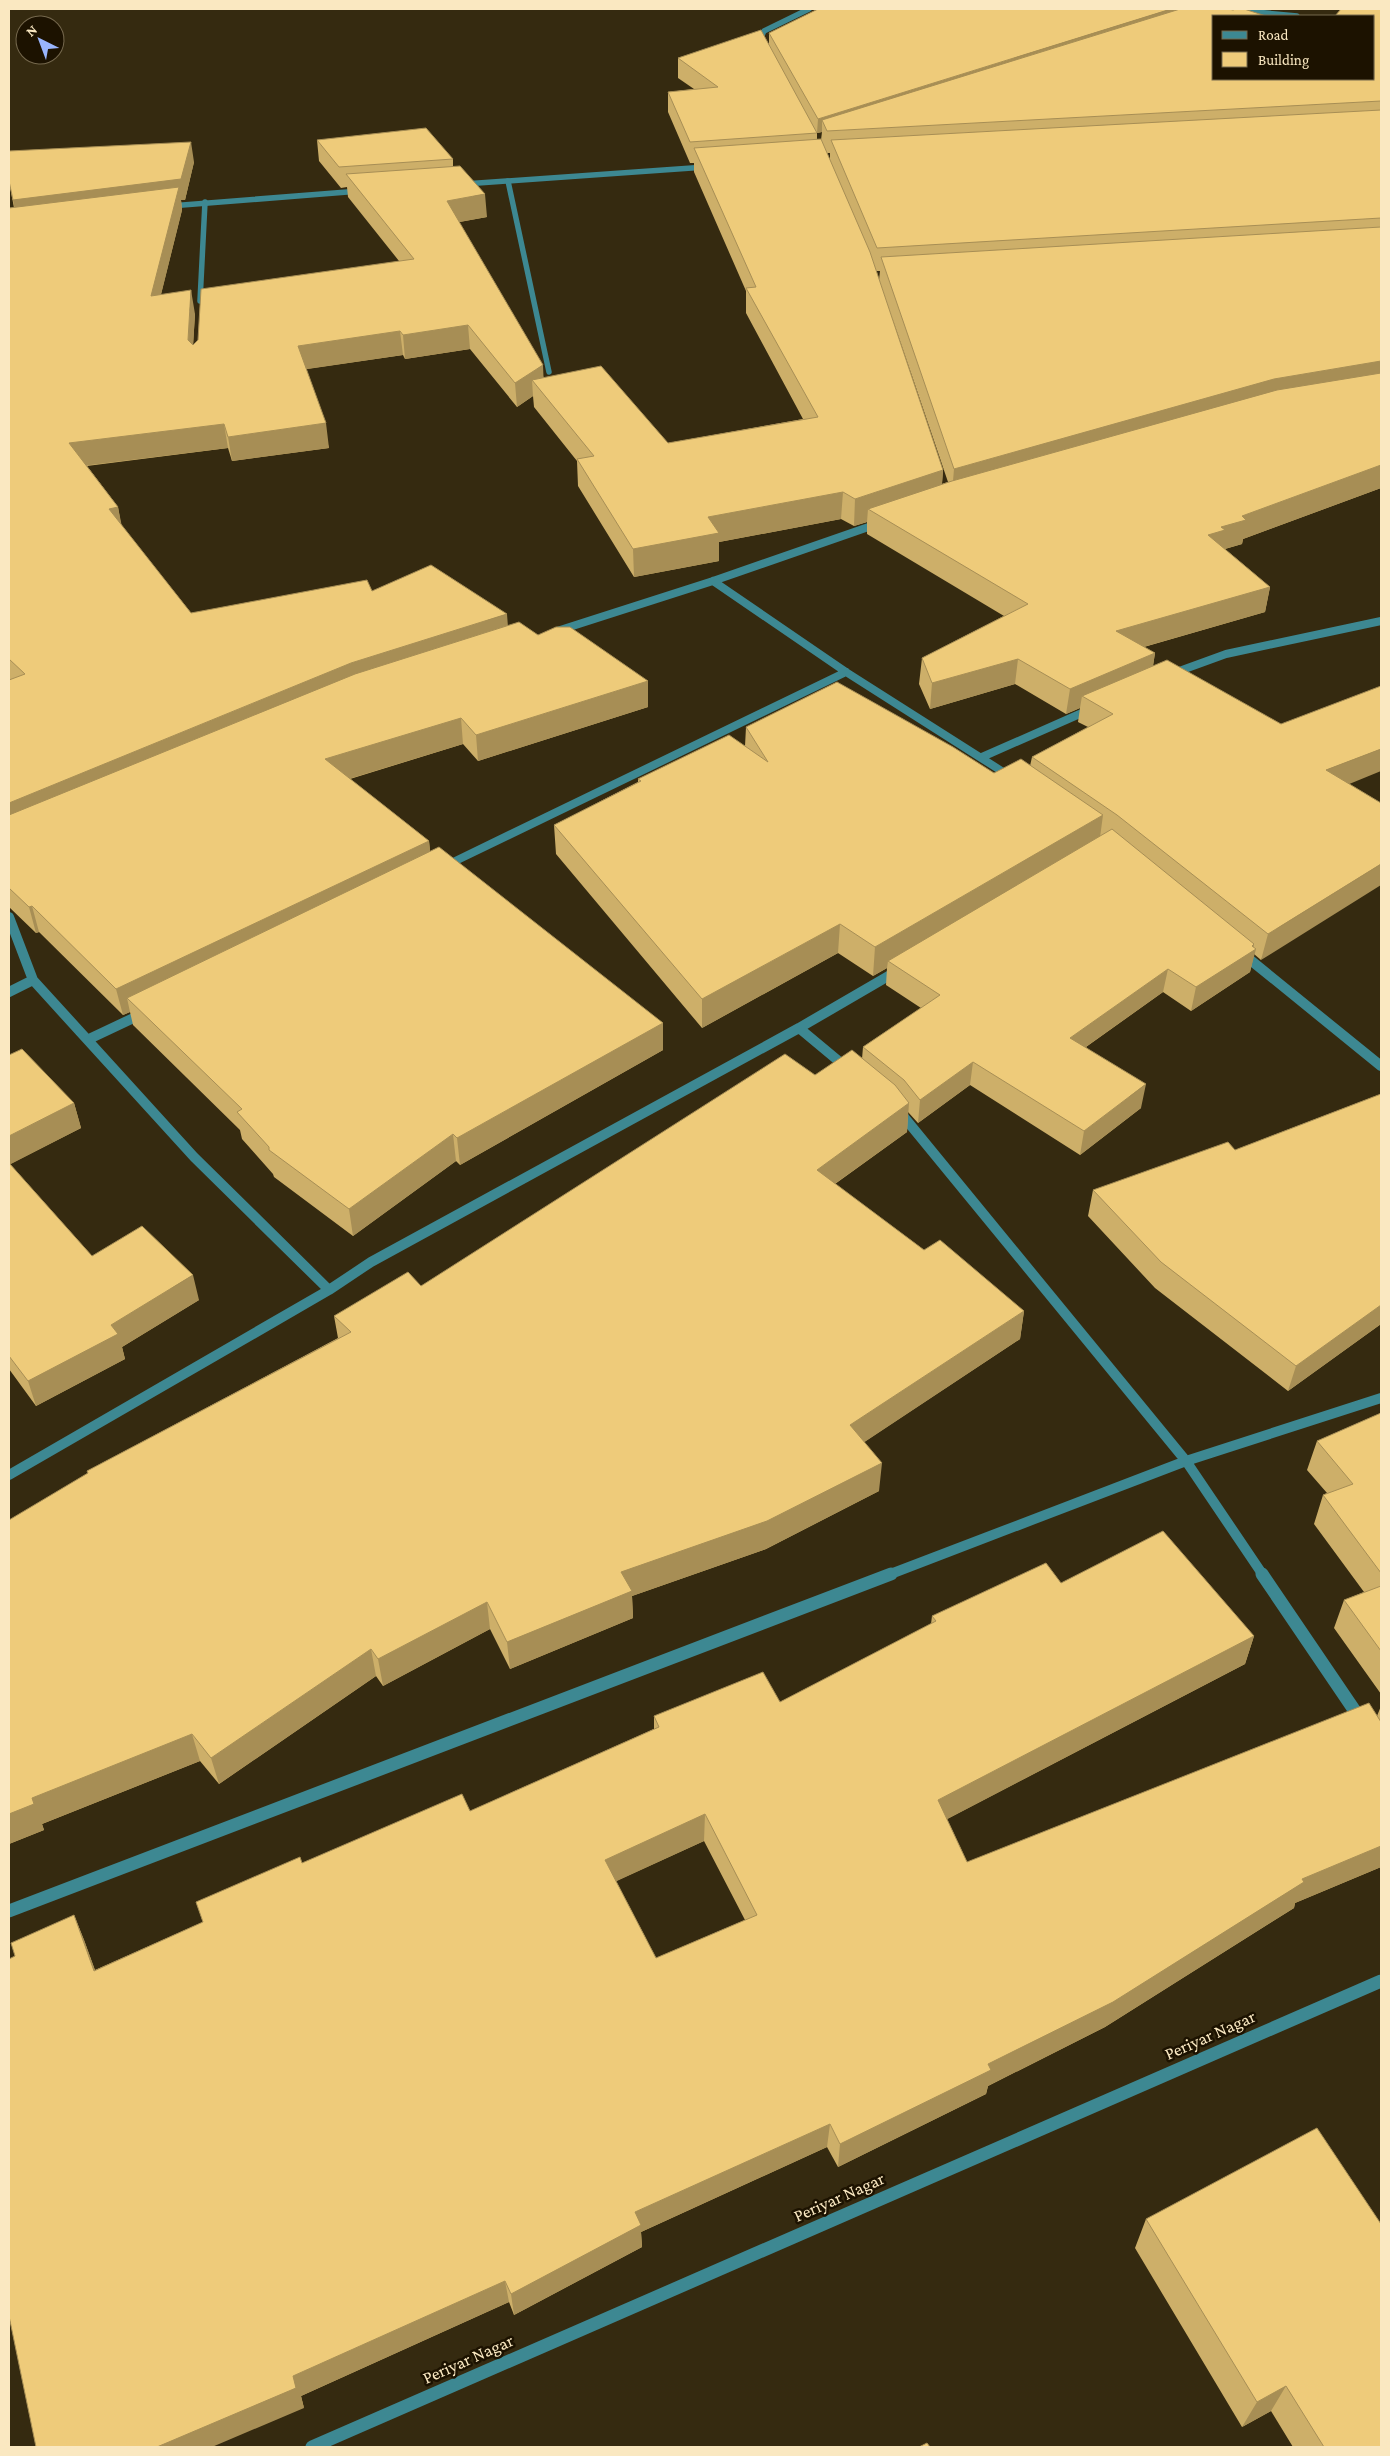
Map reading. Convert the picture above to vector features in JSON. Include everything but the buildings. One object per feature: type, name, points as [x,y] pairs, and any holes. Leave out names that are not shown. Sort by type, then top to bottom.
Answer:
[{"type":"street","points":[[768,53],[761,37],[764,32],[809,9]]},
{"type":"street","points":[[1216,12],[1225,9],[1287,15]]},
{"type":"street","points":[[459,184],[715,166]]},
{"type":"street","points":[[508,181],[549,372]]},
{"type":"street","points":[[163,207],[205,202],[371,191]]},
{"type":"street","points":[[200,307],[205,202]]},
{"type":"street","points":[[544,635],[713,581],[891,519]]},
{"type":"street","points":[[713,581],[846,672],[982,757],[1021,784]]},
{"type":"street","points":[[1166,676],[1226,654],[1381,621]]},
{"type":"street","points":[[436,871],[846,672]]},
{"type":"street","points":[[982,757],[1096,707]]},
{"type":"street","points":[[9,917],[33,980],[89,1039],[194,1157],[329,1290]]},
{"type":"street","points":[[1233,946],[1381,1066]]},
{"type":"street","points":[[9,1475],[329,1290],[380,1258],[799,1028],[908,964]]},
{"type":"street","points":[[9,992],[33,980]]},
{"type":"street","points":[[89,1039],[151,1009]]},
{"type":"street","points":[[799,1028],[859,1078]]},
{"type":"street","points":[[889,1102],[896,1108],[1186,1460],[1370,1734]]},
{"type":"street","points":[[9,1912],[1186,1460],[1381,1398]]},
{"type":"street","name":"Periyar Nagar","points":[[312,2447],[1381,1981]]}]
